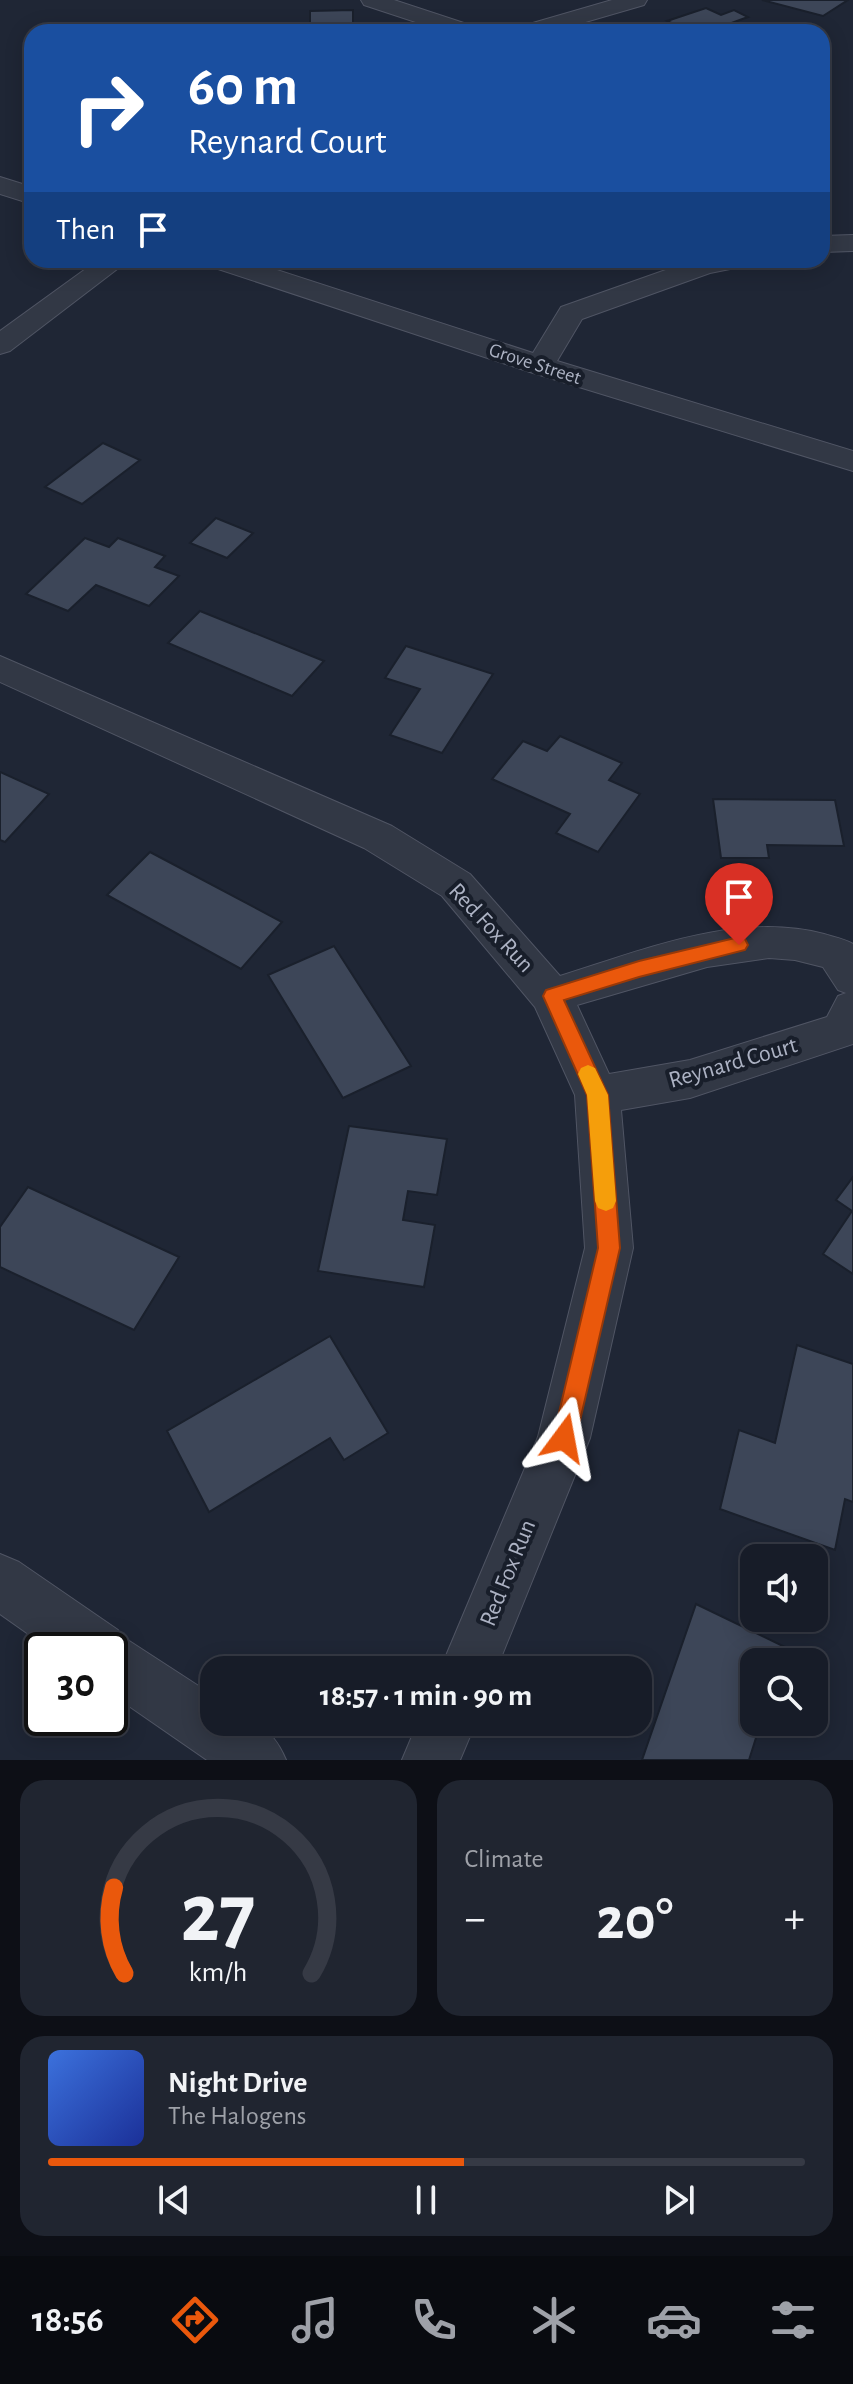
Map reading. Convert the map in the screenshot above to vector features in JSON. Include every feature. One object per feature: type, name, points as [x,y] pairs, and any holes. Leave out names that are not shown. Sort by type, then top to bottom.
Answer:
[{"type":"street","points":[[372,0],[444,24]]},
{"type":"street","points":[[554,24],[636,0]]},
{"type":"street","points":[[0,185],[24,193]]},
{"type":"street","points":[[830,244],[853,243]]},
{"type":"street","points":[[0,345],[104,268]]},
{"type":"street","name":"Grove Street","points":[[243,268],[540,366],[853,461]]},
{"type":"street","points":[[540,366],[571,313],[698,268]]},
{"type":"street","name":"Red Fox Run","points":[[0,668],[378,837],[456,885],[552,996],[597,1095],[609,1248],[564,1438],[474,1656]]},
{"type":"street","points":[[552,996],[639,969],[739,945],[793,943],[837,954],[853,978]]},
{"type":"street","name":"Reynard Court","points":[[597,1095],[690,1079],[842,1030],[853,1008]]},
{"type":"street","points":[[0,1581],[72,1632]]},
{"type":"street","points":[[128,1671],[257,1760]]},
{"type":"street","points":[[431,1760],[441,1736]]},
{"type":"building","points":[[762,0],[848,0],[823,16]]},
{"type":"building","points":[[706,8],[721,15],[734,10],[748,17],[729,24],[674,24],[667,21]]},
{"type":"building","points":[[353,10],[353,24],[310,24],[310,11]]},
{"type":"building","points":[[103,443],[140,460],[82,504],[45,487]]},
{"type":"building","points":[[216,518],[253,533],[227,558],[190,543]]},
{"type":"building","points":[[85,538],[109,547],[118,538],[165,556],[155,567],[179,576],[149,606],[96,585],[68,611],[26,594]]},
{"type":"building","points":[[200,611],[324,661],[292,696],[168,643]]},
{"type":"building","points":[[406,646],[493,674],[442,753],[390,735],[420,689],[385,678]]},
{"type":"building","points":[[560,736],[622,763],[609,780],[640,794],[598,852],[556,833],[570,814],[492,779],[523,741],[547,751]]},
{"type":"building","points":[[0,772],[49,794],[5,842],[0,840]]},
{"type":"building","points":[[713,799],[835,800],[844,846],[767,845],[769,858],[721,858]]},
{"type":"building","points":[[150,852],[282,922],[241,969],[107,895]]},
{"type":"building","points":[[334,946],[411,1066],[343,1098],[268,975]]},
{"type":"building","points":[[349,1126],[447,1139],[437,1195],[408,1191],[403,1220],[435,1225],[424,1287],[318,1271]]},
{"type":"building","points":[[853,1177],[853,1274],[823,1254],[852,1211],[836,1200]]},
{"type":"building","points":[[28,1187],[179,1257],[134,1330],[0,1267],[0,1227]]},
{"type":"building","points":[[330,1336],[388,1433],[344,1460],[330,1438],[209,1512],[167,1431]]},
{"type":"building","points":[[797,1345],[853,1364],[853,1502],[845,1499],[835,1550],[828,1548],[828,1544],[818,1544],[720,1509],[739,1430],[775,1443]]},
{"type":"building","points":[[696,1604],[740,1625],[740,1632],[754,1632],[785,1647],[740,1648],[740,1736],[757,1736],[749,1760],[642,1760]]},
{"type":"slow traffic","points":[[588,1074],[597,1095],[606,1201]]},
{"type":"route","points":[[564,1438],[609,1248],[597,1095],[552,996],[639,969],[739,945]]}]
